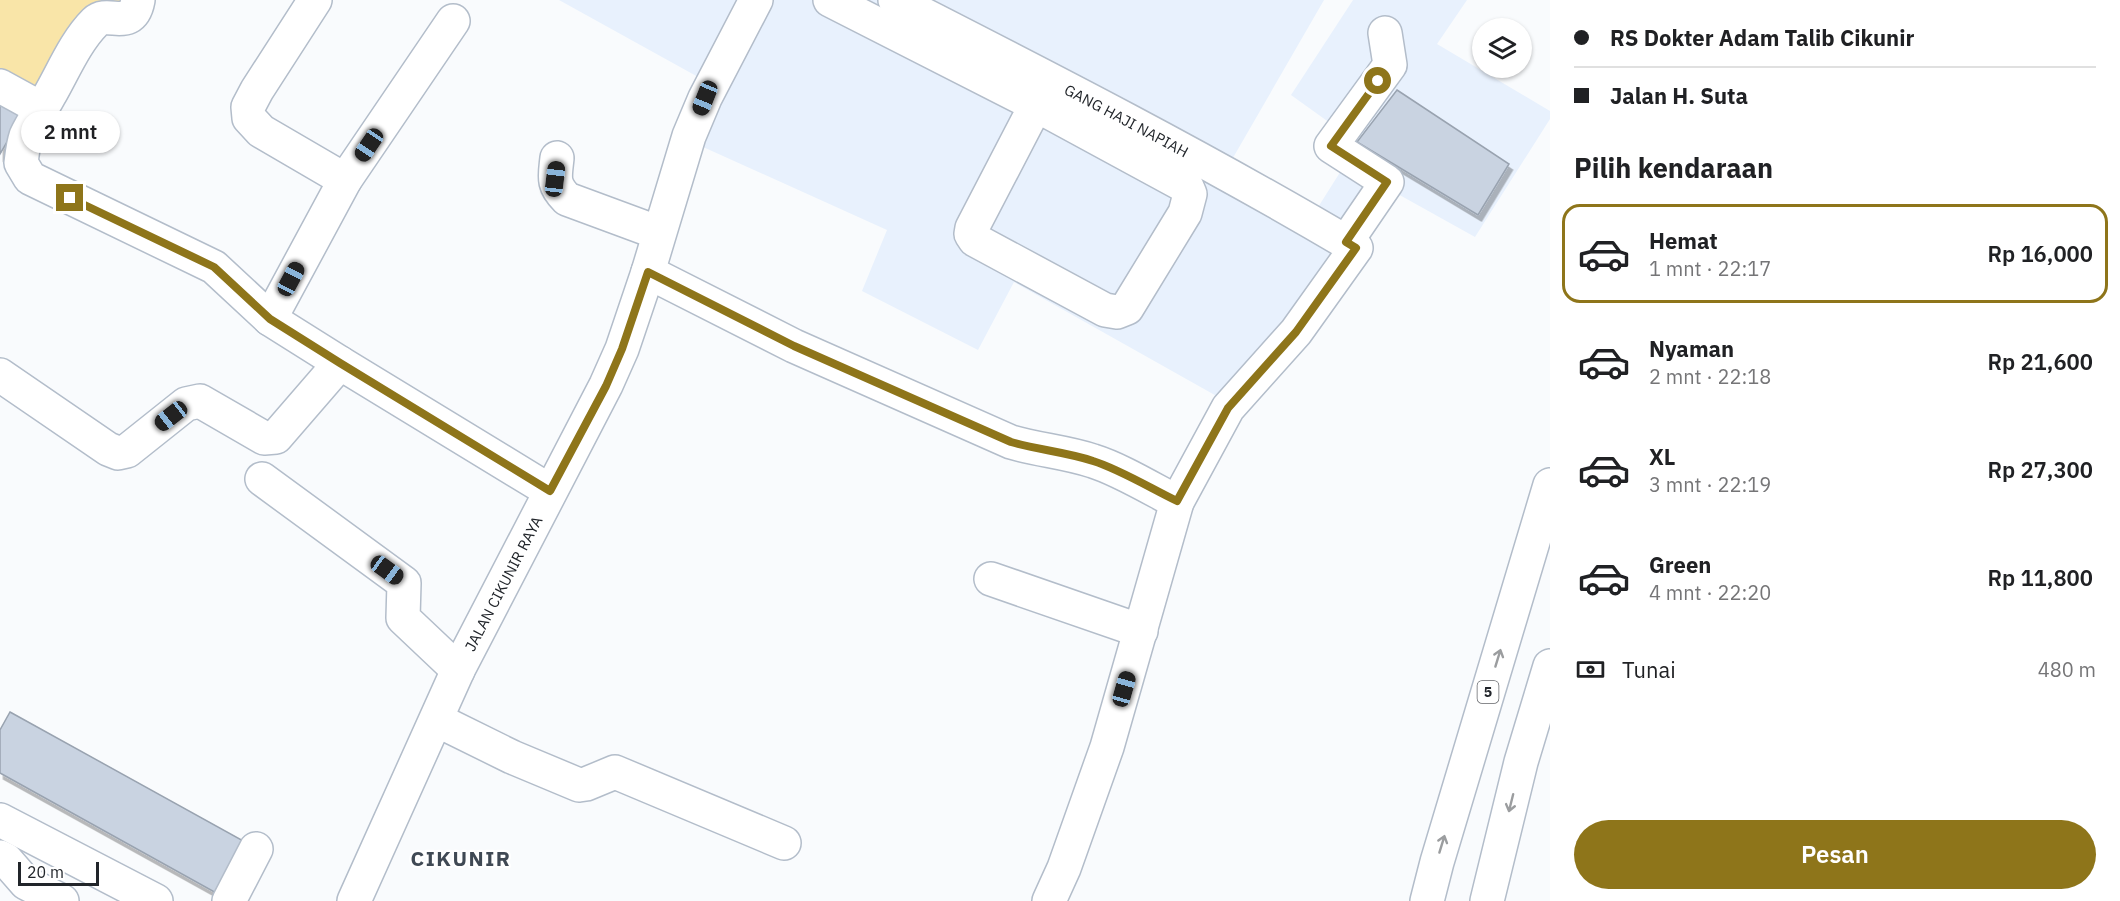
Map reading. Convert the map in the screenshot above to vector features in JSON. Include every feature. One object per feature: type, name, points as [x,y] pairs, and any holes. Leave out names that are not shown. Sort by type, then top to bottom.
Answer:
[{"type":"main road","points":[[138,0],[134,12],[127,18],[115,20],[106,18],[96,21],[77,47],[26,136],[21,163],[30,178],[214,267],[270,319],[550,491]]},
{"type":"main road","points":[[315,0],[257,90],[248,107],[249,118],[261,131],[345,180]]},
{"type":"main road","name":"JALAN CIKUNIR RAYA","points":[[364,897],[459,670],[606,386],[622,349],[648,272],[689,136],[705,98],[756,0]]},
{"type":"main road","points":[[830,0],[1036,105],[1180,181],[1187,187],[1190,194],[1185,213],[1127,308],[1122,311],[1105,310],[975,240],[971,234],[972,228],[1036,105]]},
{"type":"main road","name":"GANG HAJI NAPIAH","points":[[895,0],[1036,71],[1214,167],[1351,245]]},
{"type":"main road","points":[[270,319],[345,180],[453,21]]},
{"type":"main road","points":[[1049,901],[1064,868],[1107,747],[1177,501],[1228,408],[1296,332],[1351,245],[1387,182],[1331,146],[1390,65],[1385,33]]},
{"type":"main road","points":[[0,86],[42,109]]},
{"type":"main road","points":[[557,158],[555,179],[557,190],[567,199],[659,233]]},
{"type":"main road","points":[[648,272],[794,346],[1011,442],[1095,461],[1177,501]]},
{"type":"main road","points":[[0,375],[108,449],[118,453],[127,451],[186,404],[200,401],[264,438],[276,437],[340,363]]},
{"type":"main road","points":[[262,479],[404,583],[403,618],[459,670]]},
{"type":"main road","name":"5","points":[[1428,901],[1437,862],[1550,484]]},
{"type":"main road","points":[[991,579],[1141,632]]},
{"type":"main road","points":[[1486,901],[1521,762],[1550,666]]},
{"type":"main road","points":[[1521,762],[1550,716]]},
{"type":"main road","points":[[437,720],[512,757],[573,783],[586,784],[615,772],[784,843]]},
{"type":"main road","points":[[0,820],[156,901]]},
{"type":"main road","points":[[229,901],[256,849]]},
{"type":"main road","points":[[0,857],[6,860],[26,883],[62,901]]},
{"type":"shaded area","points":[[0,0],[124,0],[36,97],[0,77]]},
{"type":"shaded area","points":[[559,0],[1324,0],[1219,182],[1350,254],[1229,403],[1014,282],[978,350],[862,291],[887,230],[692,142],[718,88]]},
{"type":"shaded area","points":[[1353,0],[1467,0],[1437,44],[1472,65],[1472,78],[1494,78],[1550,111],[1550,119],[1475,237],[1396,193],[1363,239],[1315,212],[1344,166],[1337,128],[1291,95]]},
{"type":"building","points":[[1397,90],[1509,164],[1478,215],[1357,142]]},
{"type":"building","points":[[0,99],[24,113],[0,154]]},
{"type":"building","points":[[10,712],[247,843],[218,894],[0,773],[0,730]]},
{"type":"district","name":"CIKUNIR","points":[[461,858]]},
{"type":"route","points":[[70,198],[214,267],[270,319],[550,491],[606,386],[622,349],[648,272],[794,346],[1011,442],[1095,461],[1177,501],[1228,408],[1296,332],[1356,248],[1346,242],[1387,182],[1331,146],[1378,81]]}]
